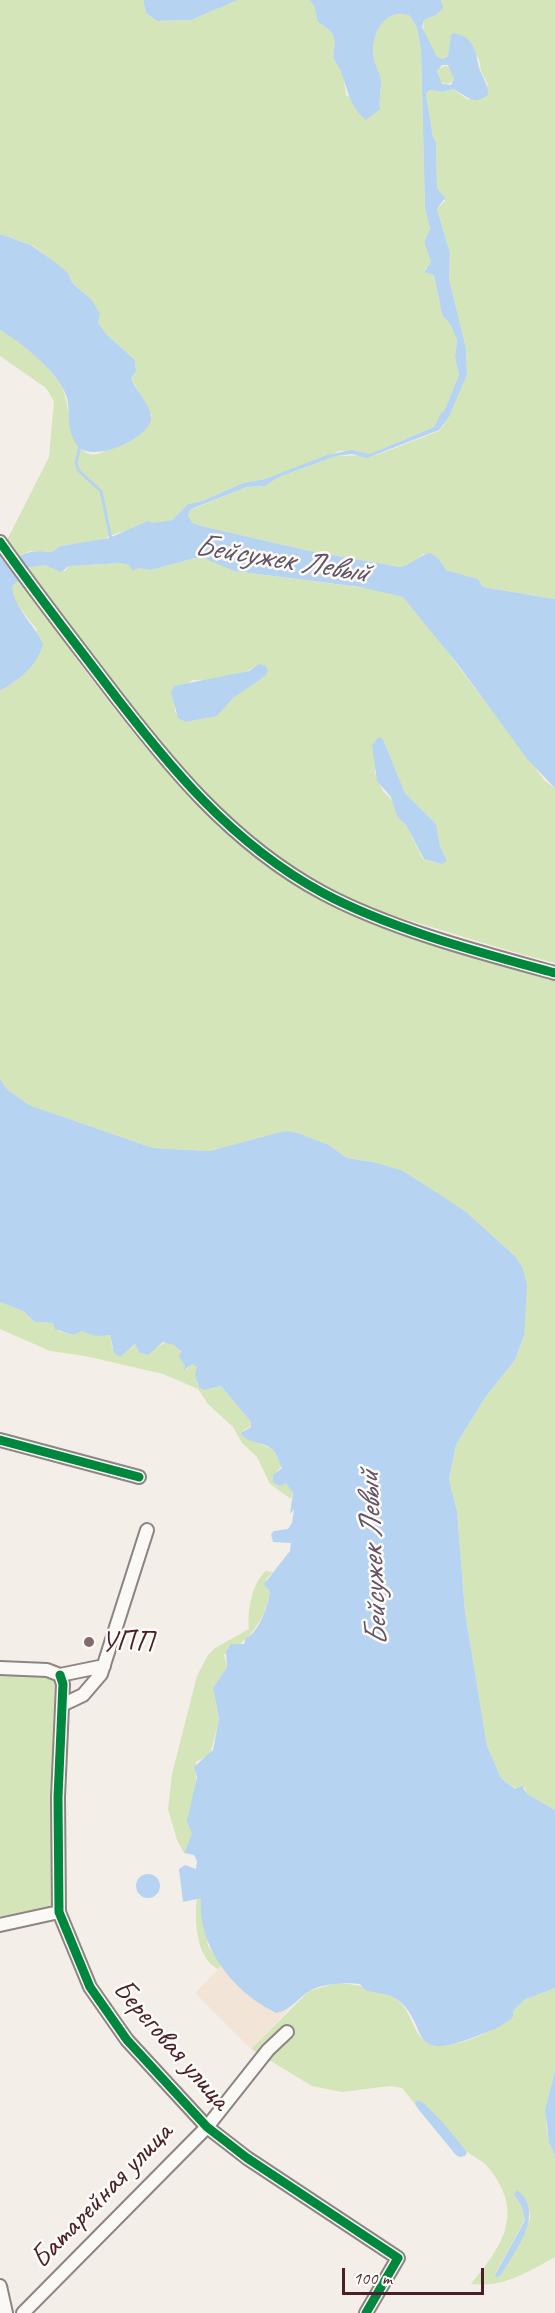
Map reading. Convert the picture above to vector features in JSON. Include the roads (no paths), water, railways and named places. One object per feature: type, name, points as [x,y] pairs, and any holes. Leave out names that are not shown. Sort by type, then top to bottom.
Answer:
[{"type":"street","points":[[0,542],[32,588],[180,779],[226,823],[269,859],[323,893],[381,919],[555,972]]},
{"type":"street","points":[[0,1440],[139,1477]]},
{"type":"street","points":[[62,1705],[92,1688],[104,1666],[147,1530]]},
{"type":"street","points":[[0,1668],[47,1670],[60,1675],[104,1666]]},
{"type":"street","name":"Береговая улица","points":[[60,1675],[63,1684],[58,1797],[59,1912],[81,1970],[104,2010],[127,2040],[207,2127],[247,2158],[398,2258],[366,2313]]},
{"type":"street","points":[[0,1925],[59,1912]]},
{"type":"street","name":"Батарейная улица","points":[[23,2313],[207,2127],[268,2050],[287,2032]]},
{"type":"street","points":[[0,2286],[6,2313]]},
{"type":"water","points":[[143,0],[238,0],[191,20],[157,21],[146,13]]},
{"type":"water","name":"Бейсужек Левый","points":[[309,0],[441,0],[443,8],[436,15],[424,20],[422,27],[437,57],[443,59],[448,56],[451,35],[454,33],[467,39],[474,48],[488,95],[474,100],[453,89],[443,92],[429,90],[426,94],[433,137],[436,142],[437,188],[445,198],[437,209],[450,253],[449,279],[466,348],[467,375],[449,417],[439,430],[367,458],[352,454],[336,456],[279,477],[265,486],[247,487],[196,507],[190,510],[188,516],[193,523],[201,526],[310,551],[400,567],[431,553],[440,560],[446,570],[478,579],[483,587],[555,599],[555,788],[528,760],[459,666],[403,597],[360,587],[234,571],[206,559],[195,558],[151,570],[138,568],[133,571],[129,565],[120,563],[69,566],[61,572],[45,565],[25,568],[17,557],[31,552],[51,552],[61,546],[109,538],[148,521],[154,523],[172,520],[188,504],[202,501],[243,483],[265,479],[327,455],[352,450],[370,454],[434,427],[440,414],[444,411],[459,375],[455,357],[457,340],[450,324],[442,315],[434,275],[424,272],[431,262],[424,242],[430,229],[425,208],[421,49],[417,28],[410,16],[401,14],[386,19],[376,33],[373,50],[381,78],[380,109],[366,120],[350,98],[342,74],[333,58],[333,36],[318,22],[314,6]],"holes":[[[442,65],[448,65],[454,79],[451,85],[442,84],[437,72]]]},
{"type":"water","points":[[0,234],[31,245],[68,273],[73,284],[91,299],[100,314],[98,322],[106,334],[135,360],[136,371],[131,378],[149,409],[151,419],[141,434],[131,441],[95,452],[85,451],[78,446],[71,434],[67,398],[57,379],[29,350],[0,330]]},
{"type":"water","points":[[0,554],[19,581],[12,586],[16,602],[43,644],[32,666],[0,691]]},
{"type":"water","points":[[259,664],[266,666],[268,671],[265,676],[233,698],[217,716],[186,722],[178,718],[171,692],[174,686],[249,671]]},
{"type":"water","points":[[379,737],[383,739],[405,793],[436,824],[440,846],[447,861],[441,864],[424,859],[406,825],[397,817],[391,797],[377,781],[372,745]]},
{"type":"water","name":"Бейсужек Левый","points":[[0,1079],[7,1089],[29,1105],[153,1148],[210,1151],[287,1131],[329,1145],[347,1158],[373,1162],[403,1171],[465,1211],[515,1256],[523,1269],[527,1286],[524,1336],[515,1360],[484,1399],[456,1445],[449,1480],[457,1511],[465,1612],[487,1746],[501,1778],[515,1789],[522,1786],[527,1794],[555,1810],[555,1988],[524,2000],[513,2011],[513,2017],[499,2027],[472,2038],[436,2046],[427,2043],[407,2009],[396,1999],[366,1990],[354,1983],[321,1986],[307,1993],[287,2009],[277,2013],[247,1994],[222,1967],[205,1934],[201,1916],[201,1898],[183,1902],[179,1869],[185,1865],[196,1869],[197,1861],[194,1855],[184,1853],[192,1834],[187,1821],[197,1777],[194,1767],[213,1750],[219,1719],[213,1688],[227,1667],[226,1651],[231,1644],[244,1644],[246,1638],[259,1625],[270,1592],[264,1584],[290,1551],[291,1543],[273,1542],[271,1534],[274,1531],[288,1529],[292,1523],[294,1509],[290,1514],[293,1493],[286,1483],[280,1486],[273,1482],[273,1475],[282,1468],[273,1450],[243,1437],[241,1433],[251,1427],[251,1422],[221,1386],[204,1390],[199,1387],[195,1376],[197,1367],[192,1364],[183,1371],[185,1366],[179,1357],[181,1351],[174,1345],[163,1342],[148,1355],[139,1352],[135,1344],[120,1357],[114,1353],[110,1335],[95,1336],[82,1331],[73,1335],[55,1329],[53,1323],[35,1322],[23,1311],[0,1302]]},
{"type":"water","points":[[143,1874],[153,1874],[160,1881],[160,1891],[153,1898],[143,1898],[136,1891],[136,1881]]},
{"type":"water","points":[[555,2071],[555,2156],[549,2142],[545,2110]]},
{"type":"water","points":[[417,2100],[428,2107],[443,2123],[467,2152],[465,2156],[456,2155],[419,2110],[415,2104]]},
{"type":"water","points":[[517,2190],[525,2199],[529,2210],[529,2221],[520,2244],[501,2275],[496,2278],[495,2275],[525,2220],[522,2207],[514,2195]]},
{"type":"waterway","points":[[80,446],[76,463],[79,471],[101,491],[111,539]]},
{"type":"place","name":"УПП","points":[[89,1642]]}]
